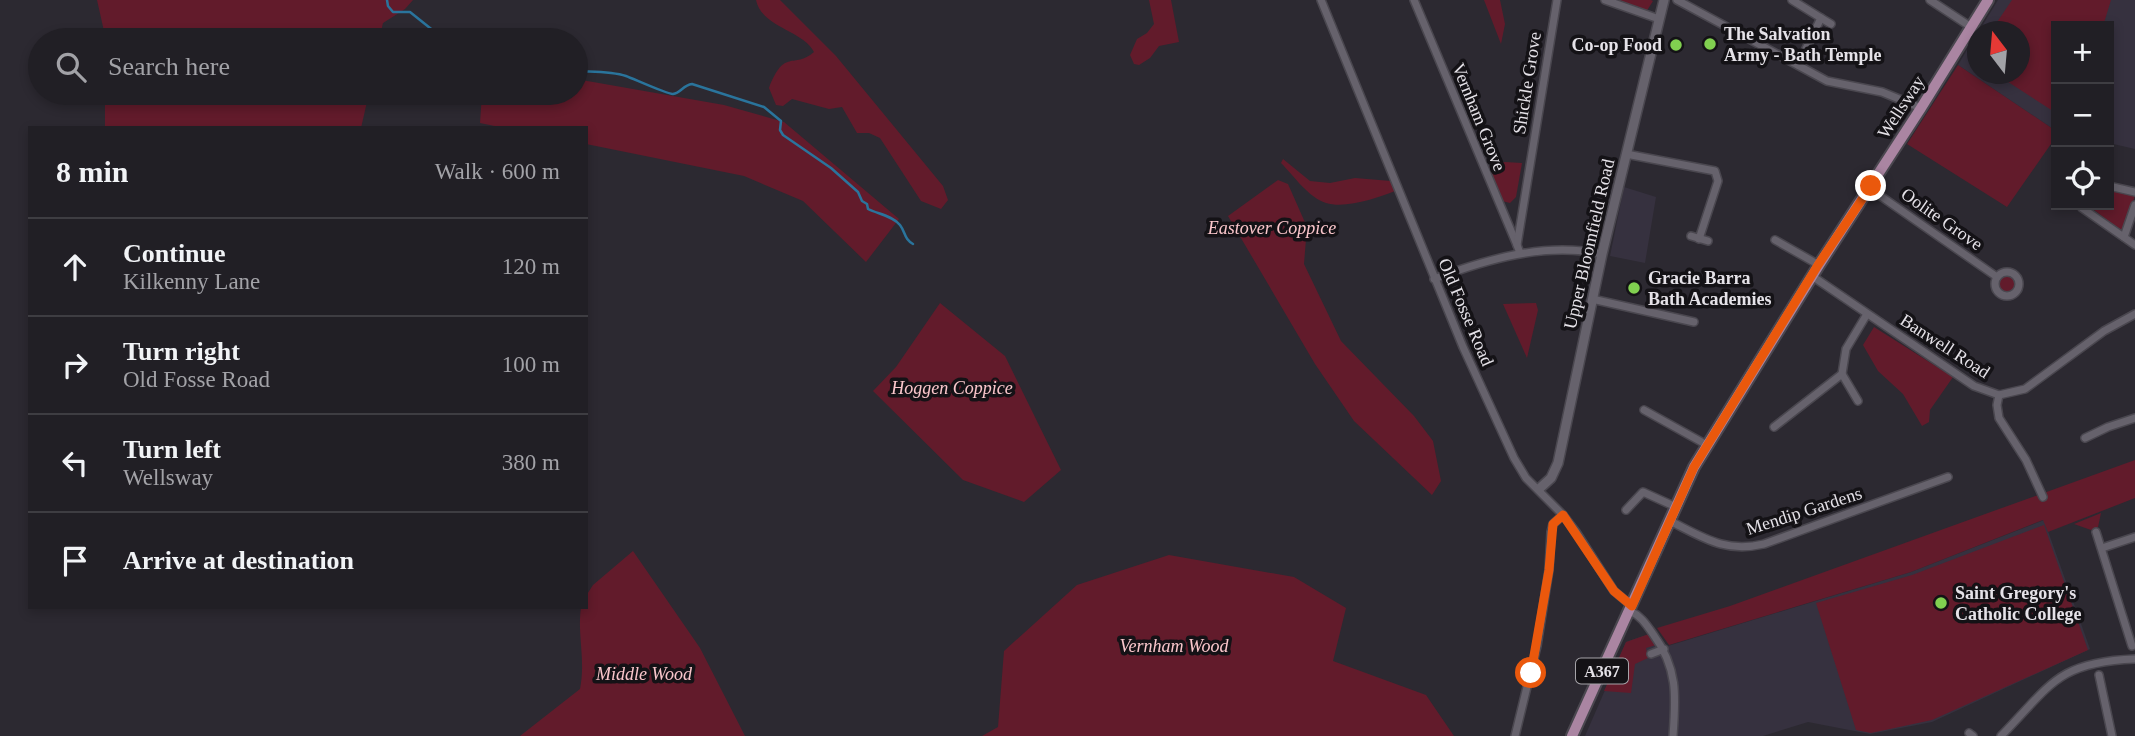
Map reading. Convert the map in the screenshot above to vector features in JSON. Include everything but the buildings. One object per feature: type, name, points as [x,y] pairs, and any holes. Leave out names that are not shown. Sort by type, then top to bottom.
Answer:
[{"type":"main road","name":"Wellsway","points":[[1974,21],[1988,0]]},
{"type":"main road","name":"Wellsway","points":[[1631,609],[1694,467],[1818,265],[1967,33]]},
{"type":"main road","name":"A367","points":[[1573,736],[1631,609]]},
{"type":"street","name":"Old Fosse Road","points":[[1321,0],[1434,279],[1514,458],[1525,478],[1563,515],[1614,591],[1643,620],[1664,649],[1674,680],[1673,736]]},
{"type":"street","name":"Vernham Grove","points":[[1414,0],[1518,249]]},
{"type":"street","name":"Shickle Grove","points":[[1518,249],[1557,0]]},
{"type":"street","points":[[1605,0],[1659,19]]},
{"type":"street","name":"Upper Bloomfield Road","points":[[1539,489],[1551,478],[1558,463],[1602,254],[1664,0]]},
{"type":"street","points":[[1677,0],[1827,81],[1882,92],[1921,108]]},
{"type":"street","points":[[1792,0],[1831,24]]},
{"type":"street","points":[[1930,0],[1967,23]]},
{"type":"street","points":[[1798,65],[1821,18]]},
{"type":"street","points":[[1626,154],[1715,171],[1718,181],[1695,237],[1708,241]]},
{"type":"street","points":[[2114,187],[2135,192]]},
{"type":"street","name":"Oolite Grove","points":[[1869,188],[1997,277]]},
{"type":"street","points":[[2124,237],[2135,205]]},
{"type":"street","points":[[2085,210],[2135,245]]},
{"type":"street","points":[[1775,240],[1818,265]]},
{"type":"street","points":[[1434,279],[1518,249],[1577,250],[1602,254]]},
{"type":"street","name":"Banwell Road","points":[[1812,276],[1974,386],[1999,395],[2025,389],[2105,331],[2135,314]]},
{"type":"street","points":[[1592,299],[1695,323]]},
{"type":"street","points":[[1858,401],[1842,374],[1846,349],[1867,314]]},
{"type":"street","points":[[1774,427],[1842,374]]},
{"type":"street","points":[[1999,395],[1999,418],[2026,460],[2043,497]]},
{"type":"street","points":[[1644,410],[1707,445]]},
{"type":"street","points":[[2085,438],[2135,418]]},
{"type":"street","name":"Mendip Gardens","points":[[1670,522],[1714,543],[1746,548],[1764,544],[1948,477]]},
{"type":"street","points":[[1626,510],[1643,492],[1676,506]]},
{"type":"street","points":[[1515,736],[1537,646],[1549,570],[1551,532],[1553,524],[1563,515]]},
{"type":"street","points":[[2096,532],[2132,646]]},
{"type":"street","points":[[2102,548],[2135,537]]},
{"type":"street","points":[[1651,654],[1664,649]]},
{"type":"street","points":[[2001,736],[2057,677],[2089,663],[2135,659]]},
{"type":"street","points":[[2099,675],[2112,736]]},
{"type":"shaded area","points":[[1998,0],[2135,0],[2135,149],[2114,144],[2114,21],[2051,21],[2051,128],[1986,84],[2030,84],[2030,21],[1985,21]]},
{"type":"shaded area","points":[[1967,50],[1967,71],[1958,65]]},
{"type":"shaded area","points":[[1624,187],[1656,197],[1645,263],[1610,256]]},
{"type":"shaded area","name":"Saint Gregory's Catholic College","points":[[2044,520],[2090,649],[1932,722],[1870,734],[1808,722],[1763,736],[1585,736],[1626,642],[1649,634],[1658,649],[1911,572]]},
{"type":"green space","points":[[97,0],[413,0],[405,9],[383,23],[382,28],[103,28]]},
{"type":"green space","points":[[756,0],[780,0],[836,56],[943,186],[948,200],[941,209],[921,201],[880,138],[869,133],[857,133],[842,107],[829,109],[792,99],[783,106],[776,105],[769,88],[780,68],[785,63],[807,57],[814,52],[801,39],[766,17]]},
{"type":"green space","points":[[1149,0],[1171,0],[1179,42],[1159,46],[1150,58],[1139,65],[1134,64],[1130,55],[1137,39],[1147,33],[1154,24]]},
{"type":"green space","points":[[1484,0],[1500,0],[1505,24],[1501,44]]},
{"type":"green space","points":[[1615,0],[1651,0],[1653,1],[1646,12]]},
{"type":"green space","points":[[2012,0],[2111,0],[2105,21],[2051,21],[2051,110],[2011,84],[2030,84],[2030,21],[1998,21]]},
{"type":"green space","points":[[1958,65],[1967,71],[1967,84],[1986,84],[2051,128],[2051,144],[2007,207],[1907,144]]},
{"type":"green space","points":[[588,81],[724,105],[784,122],[899,219],[866,262],[803,201],[744,176],[588,144],[588,126],[494,126],[480,123],[481,105],[588,105]]},
{"type":"green space","points":[[105,105],[366,105],[361,126],[105,126]]},
{"type":"green space","points":[[1283,159],[1310,181],[1330,183],[1355,178],[1391,181],[1395,191],[1352,204],[1326,203],[1302,186],[1281,163]]},
{"type":"green space","points":[[1505,162],[1522,163],[1516,197],[1510,203],[1502,201],[1489,167]]},
{"type":"green space","name":"Eastover Coppice","points":[[1278,180],[1288,184],[1307,227],[1304,264],[1341,341],[1414,416],[1433,441],[1441,481],[1432,495],[1354,421],[1315,364],[1228,216]]},
{"type":"green space","points":[[2114,191],[2135,196],[2122,232],[2094,210],[2114,210]]},
{"type":"green space","points":[[2004,276],[2010,276],[2015,284],[2013,290],[2004,292],[1999,287],[1999,281]]},
{"type":"green space","name":"Hoggen Coppice","points":[[940,303],[1005,356],[1061,470],[1024,502],[963,480],[873,391],[896,367]]},
{"type":"green space","points":[[1536,303],[1538,310],[1527,358],[1503,304]]},
{"type":"green space","points":[[1874,327],[1953,377],[1930,410],[1929,422],[1922,426],[1903,394],[1878,371],[1863,345]]},
{"type":"green space","points":[[2135,460],[2135,498],[2048,532],[2043,520],[1911,572],[1669,645],[1657,628],[1730,606]]},
{"type":"green space","points":[[2101,513],[2098,527],[2091,530],[2074,524]]},
{"type":"green space","points":[[2044,525],[2088,650],[1932,720],[1871,733],[1856,730],[1816,603],[1912,575]]},
{"type":"green space","name":"Middle Wood","points":[[633,551],[700,648],[745,736],[520,736],[580,689],[581,609],[588,609],[588,593],[593,585]]},
{"type":"green space","name":"Vernham Wood","points":[[1169,555],[1294,577],[1346,608],[1333,661],[1426,695],[1454,736],[982,736],[998,727],[1004,651],[1077,585]]},
{"type":"green space","points":[[1649,634],[1656,645],[1646,648],[1648,658],[1635,664],[1631,693],[1604,691],[1626,642]]},
{"type":"waterway","points":[[387,0],[393,12],[410,12],[430,28]]},
{"type":"waterway","points":[[588,71],[620,74],[673,94],[692,84],[764,107],[781,121],[780,130],[783,135],[831,168],[858,192],[868,209],[897,222],[913,244]]},
{"type":"place","name":"The Salvation Army - Bath Temple","points":[[1710,44]]},
{"type":"place","name":"Co-op Food","points":[[1676,45]]},
{"type":"place","name":"Gracie Barra Bath Academies","points":[[1634,288]]},
{"type":"place","name":"Saint Gregory's Catholic College","points":[[1941,603]]},
{"type":"route","points":[[1531,673],[1549,570],[1553,524],[1563,515],[1614,591],[1632,606],[1694,467],[1818,265],[1871,186]]}]
